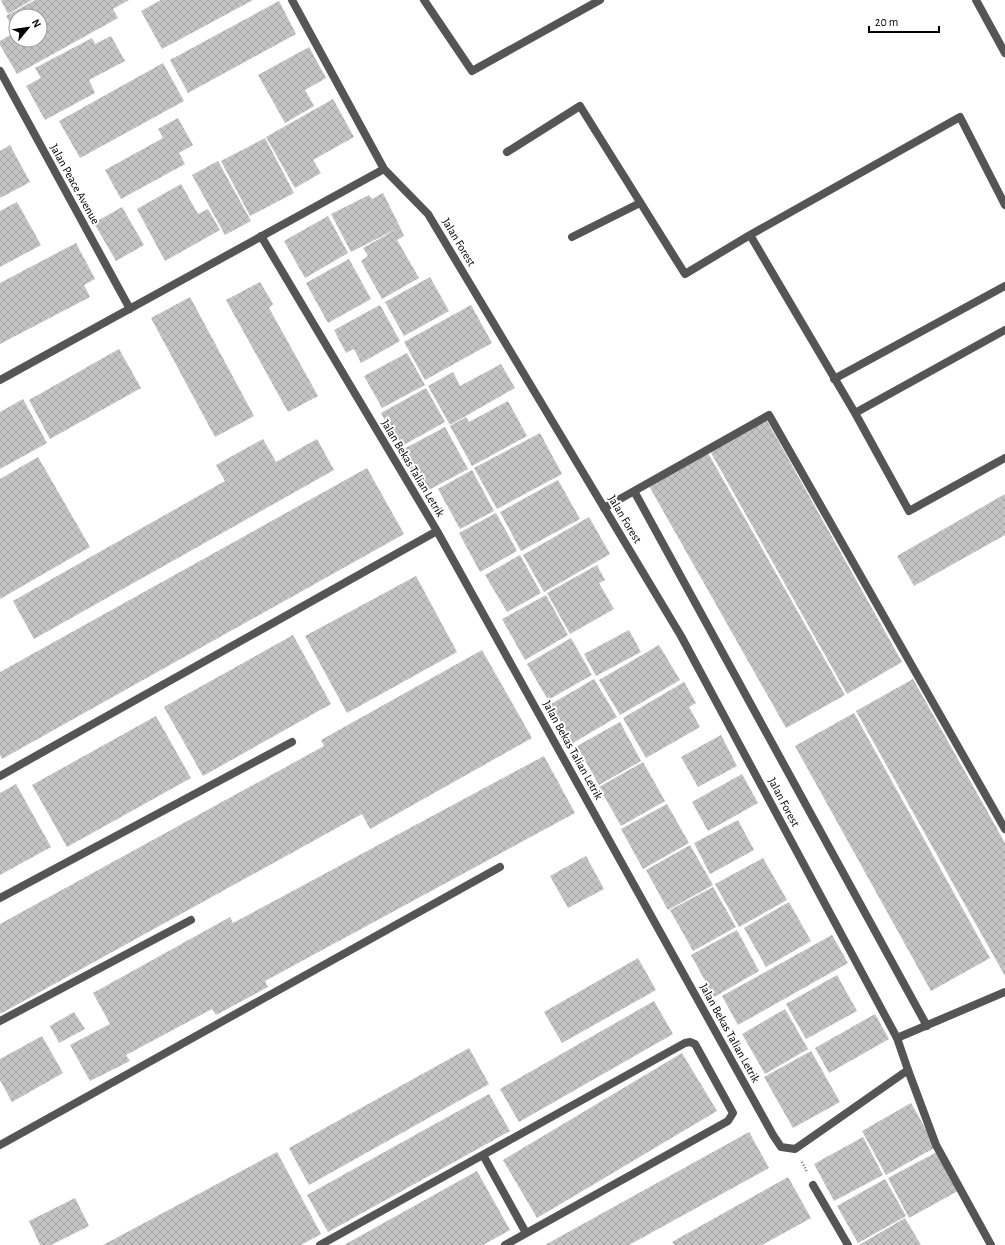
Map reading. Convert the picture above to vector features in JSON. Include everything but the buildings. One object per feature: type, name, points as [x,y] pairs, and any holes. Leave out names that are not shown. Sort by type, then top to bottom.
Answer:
[{"type":"street","name":"Jalan Forest","points":[[292,0],[384,169],[428,214],[681,636],[897,1038],[936,1145],[991,1245]]},
{"type":"street","points":[[424,0],[472,71],[600,0]]},
{"type":"street","points":[[976,0],[1002,42],[1005,53]]},
{"type":"street","name":"Jalan Peace Avenue","points":[[0,71],[130,309]]},
{"type":"street","points":[[507,152],[580,106],[685,274],[750,235],[960,117],[1005,205]]},
{"type":"street","points":[[0,380],[384,169]]},
{"type":"street","points":[[572,237],[640,203]]},
{"type":"street","points":[[750,235],[855,413],[909,511],[1005,458]]},
{"type":"street","name":"Jalan Bekas Talian Letrik","points":[[261,236],[437,531],[773,1135],[781,1147],[795,1149]]},
{"type":"street","points":[[834,379],[1005,286]]},
{"type":"street","points":[[855,413],[1005,330]]},
{"type":"street","points":[[604,508],[769,415],[1005,829]]},
{"type":"street","points":[[634,492],[927,1026]]},
{"type":"street","points":[[0,776],[437,531]]},
{"type":"street","points":[[0,898],[292,742]]},
{"type":"street","points":[[0,1145],[500,867]]},
{"type":"street","points":[[0,1021],[191,920]]},
{"type":"street","points":[[897,1038],[1005,992]]},
{"type":"street","points":[[320,1245],[685,1042],[695,1044],[733,1113],[728,1121],[505,1245]]},
{"type":"street","points":[[795,1149],[908,1070]]},
{"type":"street","points":[[483,1155],[526,1233]]},
{"type":"street","points":[[813,1185],[848,1245]]},
{"type":"path","points":[[795,1149],[813,1185]]}]
